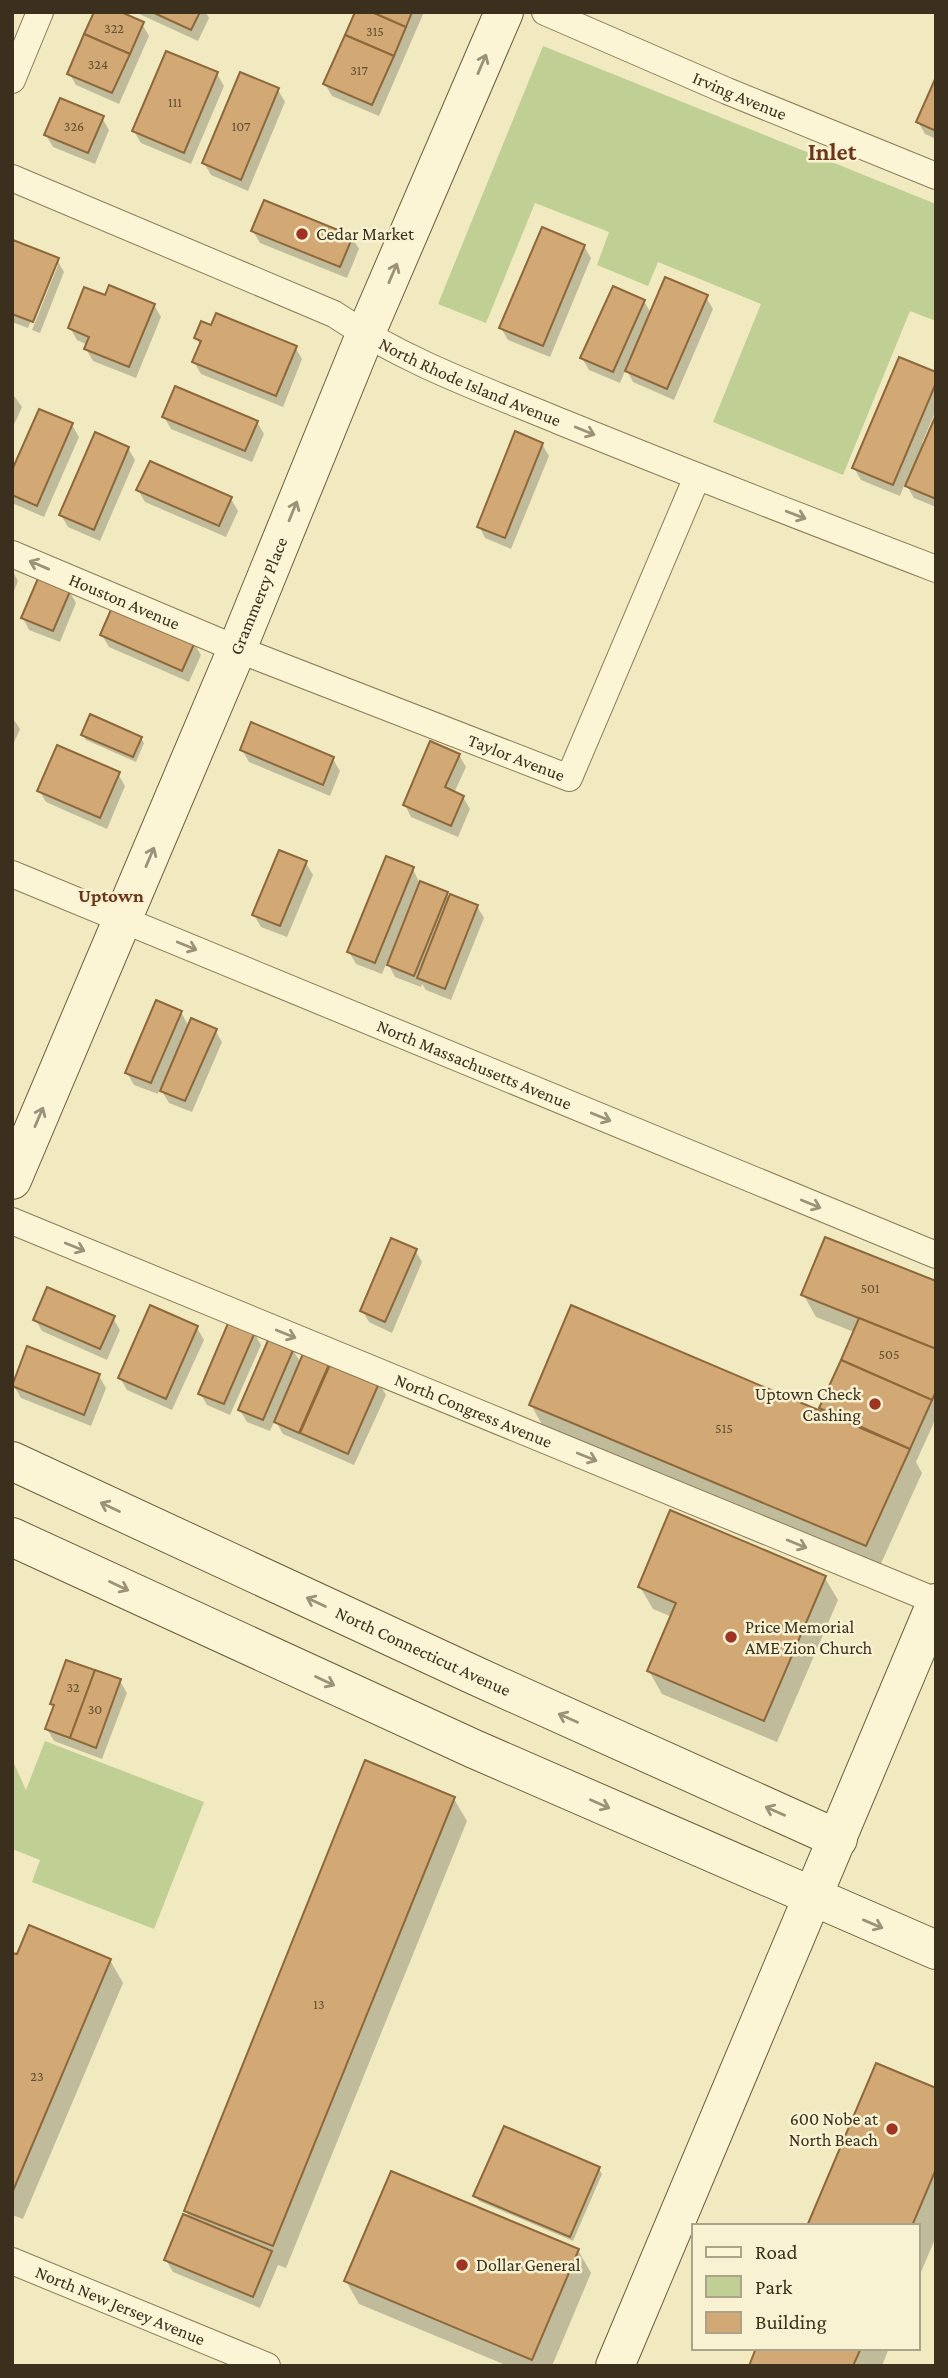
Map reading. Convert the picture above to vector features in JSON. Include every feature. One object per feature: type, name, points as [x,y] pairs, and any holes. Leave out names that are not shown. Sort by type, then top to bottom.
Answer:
[{"type":"street","points":[[12,79],[40,12]]},
{"type":"street","name":"Grammercy Place","points":[[12,1180],[124,920],[365,335],[504,12]]},
{"type":"street","name":"Irving Avenue","points":[[545,12],[936,176]]},
{"type":"street","name":"North Rhode Island Avenue","points":[[12,178],[334,314],[365,335],[415,362],[697,477],[936,569]]},
{"type":"street","name":"Taylor Avenue","points":[[237,649],[569,778],[697,477]]},
{"type":"street","name":"Houston Avenue","points":[[12,554],[237,649]]},
{"type":"street","name":"North Massachusetts Avenue","points":[[12,874],[936,1255]]},
{"type":"street","name":"North Congress Avenue","points":[[12,1221],[936,1602]]},
{"type":"street","name":"North Connecticut Avenue","points":[[12,1461],[476,1676],[838,1839]]},
{"type":"street","points":[[12,1537],[474,1749],[936,1950]]},
{"type":"street","points":[[615,2366],[936,1602]]},
{"type":"street","name":"North New Jersey Avenue","points":[[12,2261],[267,2366]]},
{"type":"green space","points":[[543,46],[936,204],[936,321],[910,311],[843,475],[713,422],[761,304],[658,262],[648,286],[597,265],[609,232],[535,203],[486,323],[438,304]]},
{"type":"green space","points":[[45,1741],[204,1802],[154,1929],[32,1882],[40,1860],[12,1849],[12,1759],[26,1790]]},
{"type":"building","points":[[94,12],[121,12],[144,22],[130,54],[84,34]]},
{"type":"building","points":[[152,12],[200,12],[191,30]]},
{"type":"building","points":[[355,12],[372,12],[406,27],[394,56],[345,35]]},
{"type":"building","points":[[372,12],[412,12],[406,27]]},
{"type":"building","points":[[84,34],[130,54],[112,93],[67,74]]},
{"type":"building","points":[[345,35],[394,56],[372,105],[323,84]]},
{"type":"building","points":[[166,51],[218,72],[184,153],[132,131]]},
{"type":"building","points":[[240,72],[279,88],[241,180],[202,163]]},
{"type":"building","points":[[936,77],[936,131],[916,122]]},
{"type":"building","points":[[60,98],[104,116],[88,153],[44,135]]},
{"type":"building","name":"Cedar Market","points":[[264,200],[353,236],[340,267],[251,231]]},
{"type":"building","points":[[542,227],[585,245],[543,346],[499,328]]},
{"type":"building","points":[[13,240],[59,258],[33,322],[12,314]]},
{"type":"building","points":[[665,277],[708,295],[667,389],[625,371]]},
{"type":"building","points":[[109,285],[155,304],[129,367],[84,349],[89,337],[68,328],[84,287],[105,295]]},
{"type":"building","points":[[613,286],[645,300],[613,372],[580,358]]},
{"type":"building","points":[[216,313],[297,346],[276,396],[192,362],[201,341],[194,338],[201,321],[211,325]]},
{"type":"building","points":[[899,357],[936,372],[936,383],[893,485],[852,468]]},
{"type":"building","points":[[175,386],[258,421],[245,451],[162,417]]},
{"type":"building","points":[[39,409],[73,423],[37,506],[12,495],[12,470]]},
{"type":"building","points":[[936,415],[936,499],[905,486]]},
{"type":"building","points":[[515,431],[543,443],[505,538],[477,527]]},
{"type":"building","points":[[95,432],[129,447],[94,530],[59,515]]},
{"type":"building","points":[[150,461],[232,497],[219,526],[136,490]]},
{"type":"building","points":[[39,576],[71,589],[53,631],[21,618]]},
{"type":"building","points":[[113,605],[195,642],[182,671],[100,635]]},
{"type":"building","points":[[90,714],[142,737],[133,757],[81,735]]},
{"type":"building","points":[[251,722],[334,757],[323,785],[240,750]]},
{"type":"building","points":[[430,741],[460,754],[445,787],[464,796],[451,826],[403,805]]},
{"type":"building","points":[[57,745],[120,772],[100,818],[37,791]]},
{"type":"building","points":[[279,850],[307,861],[280,926],[252,915]]},
{"type":"building","points":[[386,856],[414,867],[375,963],[347,952]]},
{"type":"building","points":[[420,881],[448,892],[414,976],[387,965]]},
{"type":"building","points":[[450,894],[478,905],[445,989],[417,978]]},
{"type":"building","points":[[156,1000],[182,1011],[151,1083],[125,1073]]},
{"type":"building","points":[[191,1018],[217,1029],[185,1101],[160,1091]]},
{"type":"building","points":[[825,1237],[936,1281],[936,1349],[801,1295]]},
{"type":"building","points":[[391,1238],[417,1249],[385,1322],[360,1311]]},
{"type":"building","points":[[47,1287],[115,1316],[100,1349],[33,1320]]},
{"type":"building","points":[[150,1305],[198,1326],[166,1399],[118,1378]]},
{"type":"building","points":[[571,1305],[910,1449],[866,1546],[529,1405]]},
{"type":"building","points":[[859,1318],[936,1349],[936,1392],[932,1400],[841,1360]]},
{"type":"building","points":[[229,1321],[255,1332],[224,1404],[198,1394]]},
{"type":"building","points":[[269,1338],[294,1348],[263,1420],[238,1410]]},
{"type":"building","points":[[27,1346],[100,1374],[84,1415],[12,1386]]},
{"type":"building","points":[[305,1349],[331,1360],[299,1433],[274,1422]]},
{"type":"building","points":[[332,1360],[380,1381],[348,1454],[300,1433]]},
{"type":"building","name":"Uptown Check Cashing","points":[[841,1360],[932,1400],[910,1449],[819,1408]]},
{"type":"building","name":"Price Memorial AME Zion Church","points":[[670,1510],[826,1576],[764,1721],[647,1671],[676,1603],[638,1587]]},
{"type":"building","points":[[66,1660],[95,1670],[70,1738],[45,1729],[54,1705],[50,1704]]},
{"type":"building","points":[[95,1670],[121,1679],[96,1748],[70,1738]]},
{"type":"building","points":[[365,1760],[455,1797],[273,2246],[184,2211]]},
{"type":"building","points":[[29,1925],[111,1959],[12,2193],[12,1953],[17,1954]]},
{"type":"building","name":"600 Nobe at North Beach","points":[[876,2063],[936,2088],[936,2169],[913,2224],[808,2224]]},
{"type":"building","points":[[504,2126],[600,2167],[570,2237],[473,2196]]},
{"type":"building","name":"Dollar General","points":[[391,2171],[579,2249],[532,2360],[344,2281]]},
{"type":"building","points":[[183,2214],[272,2251],[253,2297],[164,2260]]},
{"type":"building","points":[[755,2350],[860,2350],[853,2366],[749,2366]]},
{"type":"place","name":"Cedar Market","points":[[302,234]]},
{"type":"place","name":"Uptown Check Cashing","points":[[875,1404]]},
{"type":"place","name":"Price Memorial AME Zion Church","points":[[731,1637]]},
{"type":"place","name":"600 Nobe at North Beach","points":[[892,2129]]},
{"type":"place","name":"Dollar General","points":[[462,2265]]},
{"type":"district","name":"Inlet","points":[[832,151]]},
{"type":"district","name":"Uptown","points":[[111,895]]}]
